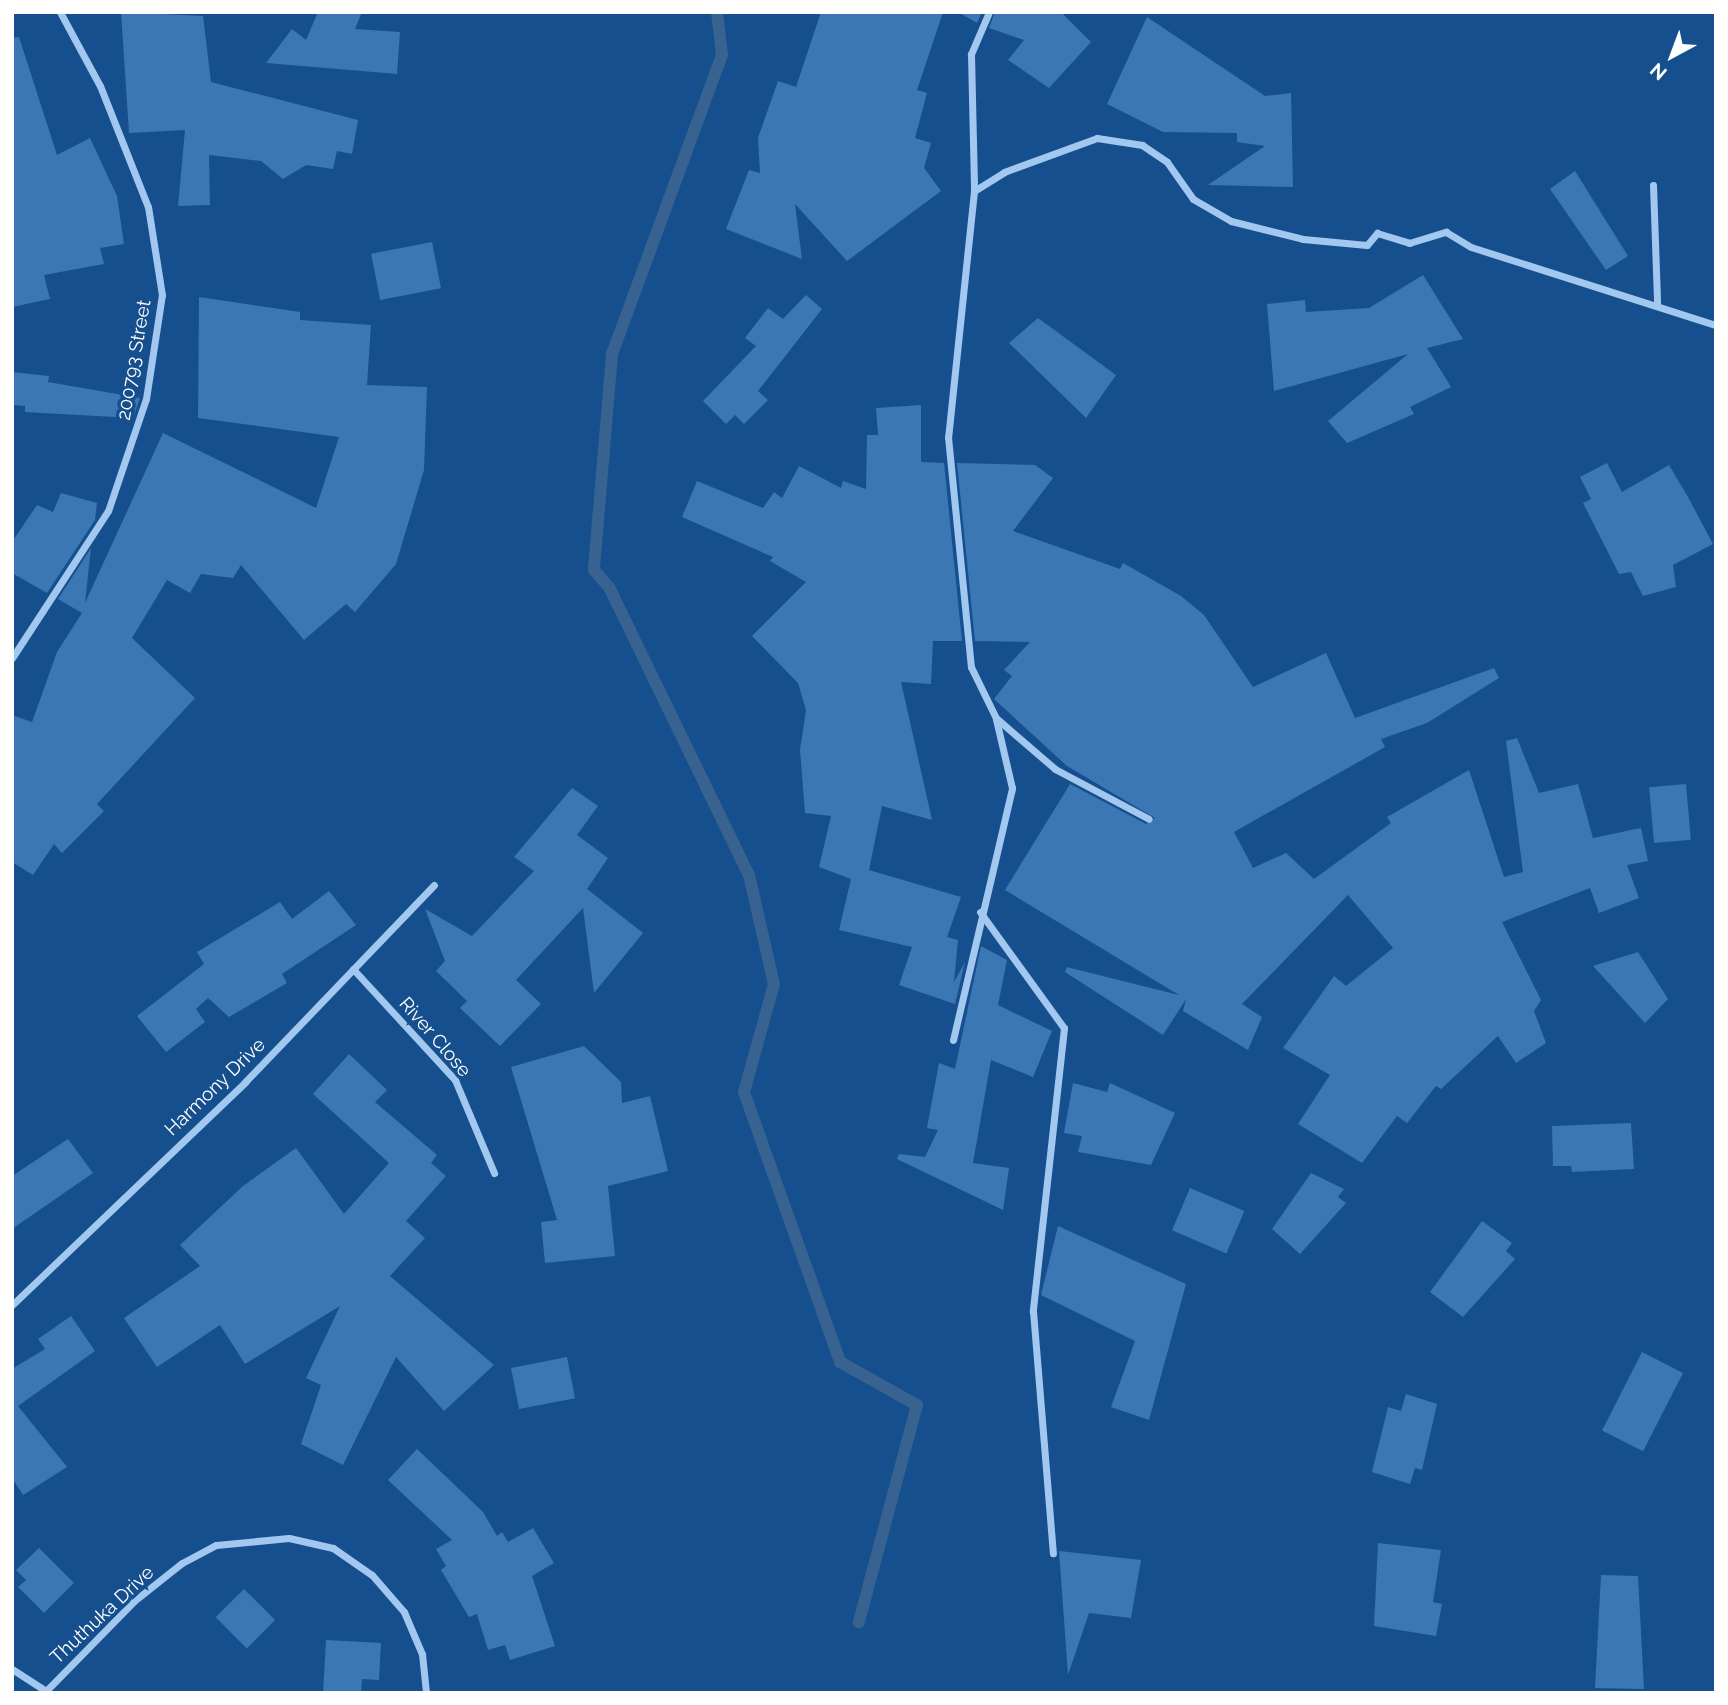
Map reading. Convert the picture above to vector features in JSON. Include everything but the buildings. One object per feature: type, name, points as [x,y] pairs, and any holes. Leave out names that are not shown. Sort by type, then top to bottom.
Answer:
[{"type":"street","name":"200793 Street","points":[[12,658],[108,512],[146,399],[162,295],[148,207],[100,86],[60,12]]},
{"type":"street","points":[[953,1040],[979,912],[1012,789],[996,718],[971,667],[948,437],[974,191],[971,54],[989,12]]},
{"type":"street","points":[[974,191],[1004,172],[1097,138],[1142,145],[1167,162],[1193,199],[1231,221],[1303,239],[1367,244],[1377,233],[1409,243],[1446,232],[1471,247],[1657,302],[1716,325]]},
{"type":"street","points":[[1653,185],[1657,302]]},
{"type":"street","points":[[996,718],[1055,769],[1149,819]]},
{"type":"street","name":"Harmony Drive","points":[[12,1305],[353,969],[434,885]]},
{"type":"street","points":[[979,912],[1065,1028],[1033,1311],[1053,1553]]},
{"type":"street","name":"River Close","points":[[353,969],[455,1080],[494,1173]]},
{"type":"street","name":"Thuthuka Drive","points":[[45,1692],[134,1601],[182,1563],[216,1545],[289,1538],[333,1548],[372,1575],[404,1612],[422,1654],[426,1693]]},
{"type":"street","points":[[12,1669],[45,1692]]},
{"type":"waterway","points":[[717,12],[722,55],[612,354],[594,570],[609,587],[749,875],[774,984],[744,1092],[840,1362],[917,1405],[859,1622]]}]
